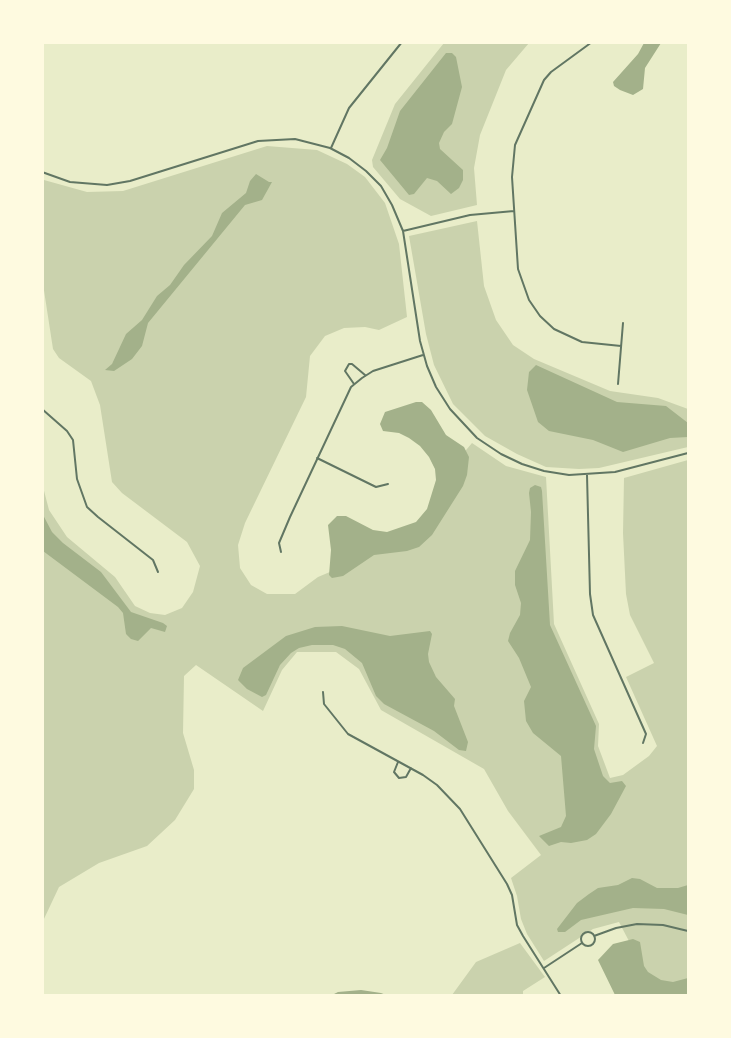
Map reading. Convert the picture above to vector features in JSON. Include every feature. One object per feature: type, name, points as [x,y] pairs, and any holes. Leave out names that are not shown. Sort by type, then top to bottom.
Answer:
[{"type":"street","points":[[330,148],[349,108],[402,42]]},
{"type":"street","points":[[592,42],[551,72],[539,87],[515,145],[512,177],[514,211],[521,281],[534,308],[554,328],[573,339],[594,344],[621,346]]},
{"type":"street","points":[[42,172],[70,182],[107,185],[137,180],[258,141],[295,139],[330,148],[349,158],[374,178],[392,205],[402,231],[423,355],[436,387],[450,409],[467,428],[489,447],[511,460],[558,474],[587,475],[615,472],[688,454]]},
{"type":"street","points":[[402,231],[470,215],[514,211]]},
{"type":"street","points":[[618,384],[623,323]]},
{"type":"street","points":[[281,552],[279,543],[347,393],[365,375],[423,355]]},
{"type":"street","points":[[354,384],[348,378],[345,367],[352,364],[365,375]]},
{"type":"street","points":[[42,409],[67,431],[73,440],[77,479],[88,506],[98,517],[153,560],[158,572]]},
{"type":"street","points":[[318,458],[376,487],[388,484]]},
{"type":"street","points":[[587,475],[591,604],[597,627],[646,734],[643,743]]},
{"type":"street","points":[[323,692],[324,704],[348,734],[411,768],[437,785],[470,823],[507,884],[512,895],[517,925],[561,996]]},
{"type":"street","points":[[398,762],[394,772],[399,778],[404,778],[411,768]]},
{"type":"street","points":[[594,936],[616,928],[637,924],[663,925],[688,931]]},
{"type":"street","points":[[582,943],[581,936],[584,933],[591,933],[594,936]]},
{"type":"street","points":[[582,943],[590,946],[594,943],[594,936]]},
{"type":"street","points":[[543,968],[582,943]]},
{"type":"shaded area","points":[[444,43],[529,43],[506,70],[480,135],[474,168],[477,205],[431,216],[400,199],[373,167],[372,160],[395,104]]},
{"type":"shaded area","points":[[644,43],[661,43],[645,68],[643,89],[633,95],[620,90],[614,86],[613,82],[638,54]]},
{"type":"shaded area","points":[[446,53],[452,53],[456,57],[462,87],[452,124],[444,132],[439,143],[440,149],[463,170],[463,180],[459,188],[451,194],[437,181],[427,178],[414,194],[409,195],[380,160],[387,148],[400,111]]},
{"type":"shaded area","points":[[267,146],[317,150],[347,164],[365,177],[385,203],[399,244],[407,317],[379,330],[365,327],[344,328],[325,336],[310,356],[306,397],[245,523],[238,545],[240,568],[251,585],[267,594],[295,594],[318,577],[403,541],[438,506],[456,462],[472,443],[506,466],[546,477],[554,624],[599,724],[598,746],[610,778],[623,775],[649,756],[657,746],[626,677],[654,663],[630,615],[626,594],[623,533],[624,478],[688,460],[688,989],[654,989],[619,922],[593,929],[544,961],[527,934],[521,919],[517,896],[511,878],[541,855],[508,811],[484,769],[381,710],[359,669],[336,652],[297,652],[282,670],[263,711],[196,665],[184,676],[183,733],[194,770],[194,789],[175,820],[147,846],[99,863],[59,887],[43,921],[42,483],[49,510],[67,537],[115,577],[135,606],[150,613],[165,615],[182,608],[193,592],[200,566],[187,542],[122,493],[112,482],[100,405],[91,381],[59,358],[53,349],[43,284],[42,183],[44,180],[87,192],[123,191]]},
{"type":"shaded area","points":[[256,174],[272,182],[262,200],[245,205],[148,323],[142,346],[132,359],[114,371],[105,370],[112,364],[126,334],[142,320],[157,296],[170,285],[184,265],[212,236],[222,213],[246,193],[250,181]]},
{"type":"shaded area","points":[[477,221],[484,286],[496,320],[513,345],[534,359],[610,391],[658,398],[688,409],[688,447],[599,468],[546,467],[517,454],[485,436],[453,404],[434,365],[426,334],[409,236]]},
{"type":"shaded area","points":[[536,365],[617,402],[666,406],[688,423],[688,437],[670,438],[623,452],[593,440],[549,431],[538,422],[527,390],[529,372]]},
{"type":"shaded area","points":[[416,402],[422,402],[431,410],[446,435],[464,447],[469,457],[467,475],[463,486],[432,535],[419,547],[407,551],[374,555],[343,576],[332,578],[329,575],[331,550],[328,525],[337,516],[346,516],[373,530],[387,532],[416,522],[427,509],[436,480],[435,469],[429,457],[420,446],[409,438],[399,433],[383,431],[380,424],[385,412]]},
{"type":"shaded area","points":[[535,485],[541,487],[542,491],[550,625],[596,726],[594,749],[603,776],[610,783],[622,781],[626,786],[611,814],[596,834],[587,840],[571,843],[561,842],[549,846],[539,836],[561,827],[566,816],[561,756],[533,733],[526,721],[524,701],[531,687],[519,658],[508,641],[510,633],[520,615],[521,603],[515,585],[515,571],[530,540],[531,512],[529,493],[530,488]]},
{"type":"shaded area","points":[[42,513],[52,532],[63,543],[101,572],[131,612],[163,623],[167,626],[165,632],[151,628],[138,641],[131,639],[126,634],[123,613],[118,607],[43,551]]},
{"type":"shaded area","points":[[342,626],[390,636],[430,631],[432,634],[428,654],[429,662],[436,677],[455,699],[454,706],[468,742],[466,751],[459,750],[434,731],[384,704],[376,696],[362,663],[345,649],[333,645],[312,645],[299,648],[291,653],[280,665],[266,695],[262,697],[247,689],[238,680],[243,668],[286,636],[315,627]]},
{"type":"shaded area","points":[[632,878],[640,879],[657,888],[678,888],[688,885],[688,915],[664,909],[633,908],[581,920],[565,932],[558,932],[557,929],[577,903],[589,894],[598,888],[618,885]]},
{"type":"shaded area","points":[[633,939],[640,942],[644,966],[648,972],[661,980],[673,982],[688,978],[688,995],[615,995],[598,960],[613,944]]},
{"type":"shaded area","points":[[520,943],[545,977],[523,991],[523,995],[452,995],[476,962]]},
{"type":"shaded area","points":[[361,990],[386,995],[332,995],[338,992]]}]
